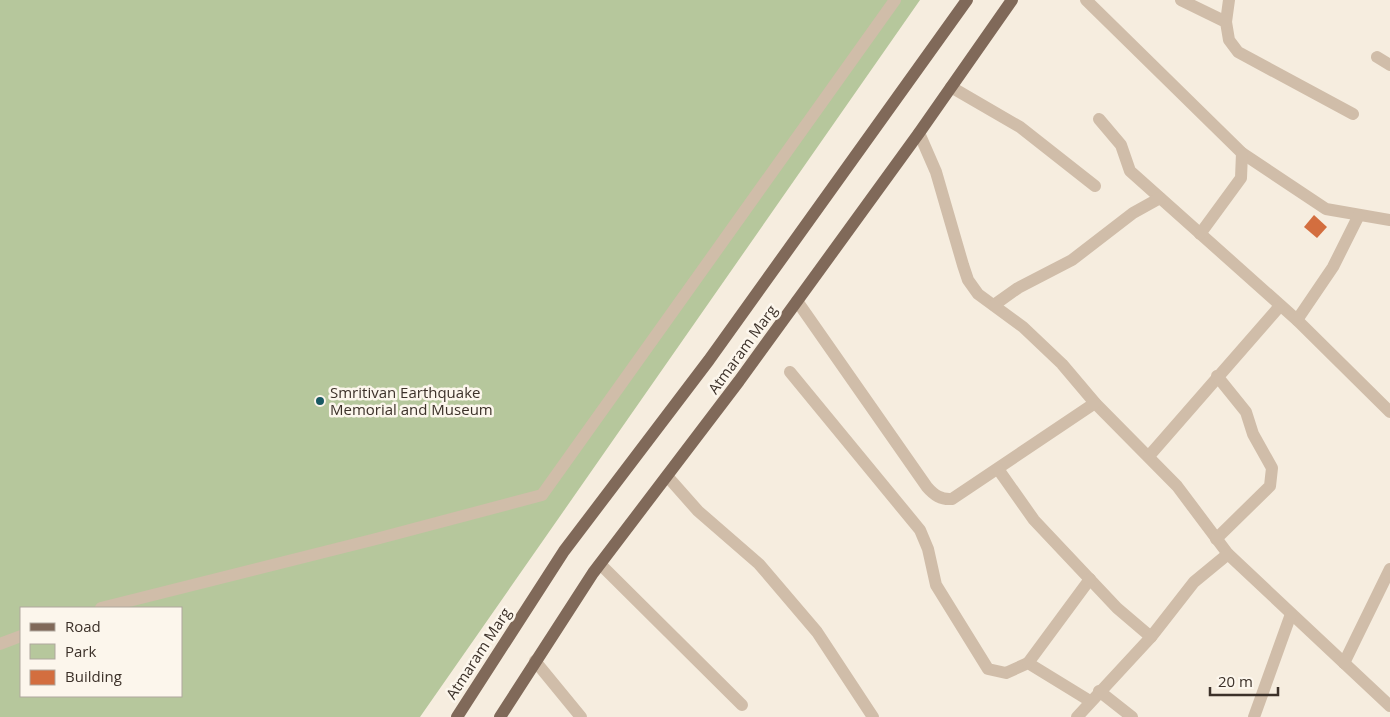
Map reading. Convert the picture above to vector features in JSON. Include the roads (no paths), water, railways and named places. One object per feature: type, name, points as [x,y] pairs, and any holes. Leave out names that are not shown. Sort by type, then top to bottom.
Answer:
[{"type":"main road","name":"Atmaram Marg","points":[[457,717],[564,551],[709,360],[967,0]]},
{"type":"main road","name":"Atmaram Marg","points":[[500,717],[600,564],[797,301],[919,133],[1012,0]]},
{"type":"street","points":[[105,607],[542,495],[895,0]]},
{"type":"street","points":[[1086,0],[1242,153],[1326,209],[1390,220]]},
{"type":"street","points":[[1181,0],[1226,22]]},
{"type":"street","points":[[1229,0],[1226,22],[1229,40],[1238,52],[1353,114]]},
{"type":"street","points":[[1377,57],[1390,65]]},
{"type":"street","points":[[951,87],[1020,127],[1095,186]]},
{"type":"street","points":[[1099,119],[1121,145],[1130,171],[1279,307],[1296,320],[1390,412]]},
{"type":"street","points":[[919,133],[936,172],[968,280],[978,294],[1023,326],[1049,351],[1095,403],[1177,486],[1228,554],[1390,706]]},
{"type":"street","points":[[1200,234],[1240,178],[1242,153]]},
{"type":"street","points":[[994,305],[1018,288],[1072,260],[1133,213],[1160,198]]},
{"type":"street","points":[[1296,320],[1333,267],[1359,216]]},
{"type":"street","points":[[797,301],[934,495],[944,500],[952,499],[1095,403]]},
{"type":"street","points":[[1148,456],[1279,307]]},
{"type":"street","points":[[790,372],[920,530],[928,548],[936,585],[988,669],[1006,673],[1028,663],[1090,579]]},
{"type":"street","points":[[1216,538],[1270,486],[1272,476],[1272,468],[1253,434],[1246,412],[1217,376]]},
{"type":"street","points":[[998,469],[1034,520],[1117,608],[1151,637]]},
{"type":"street","points":[[667,476],[698,511],[766,571],[817,632],[873,717]]},
{"type":"street","points":[[1077,717],[1094,696],[1151,637],[1194,582],[1228,554]]},
{"type":"street","points":[[600,564],[742,705]]},
{"type":"street","points":[[1344,663],[1390,569]]},
{"type":"street","points":[[1254,717],[1291,614]]},
{"type":"street","points":[[0,644],[20,636]]},
{"type":"street","points":[[535,661],[582,717]]},
{"type":"street","points":[[1028,663],[1132,717]]},
{"type":"place","name":"Smritivan Earthquake Memorial and Museum","points":[[320,401]]}]
